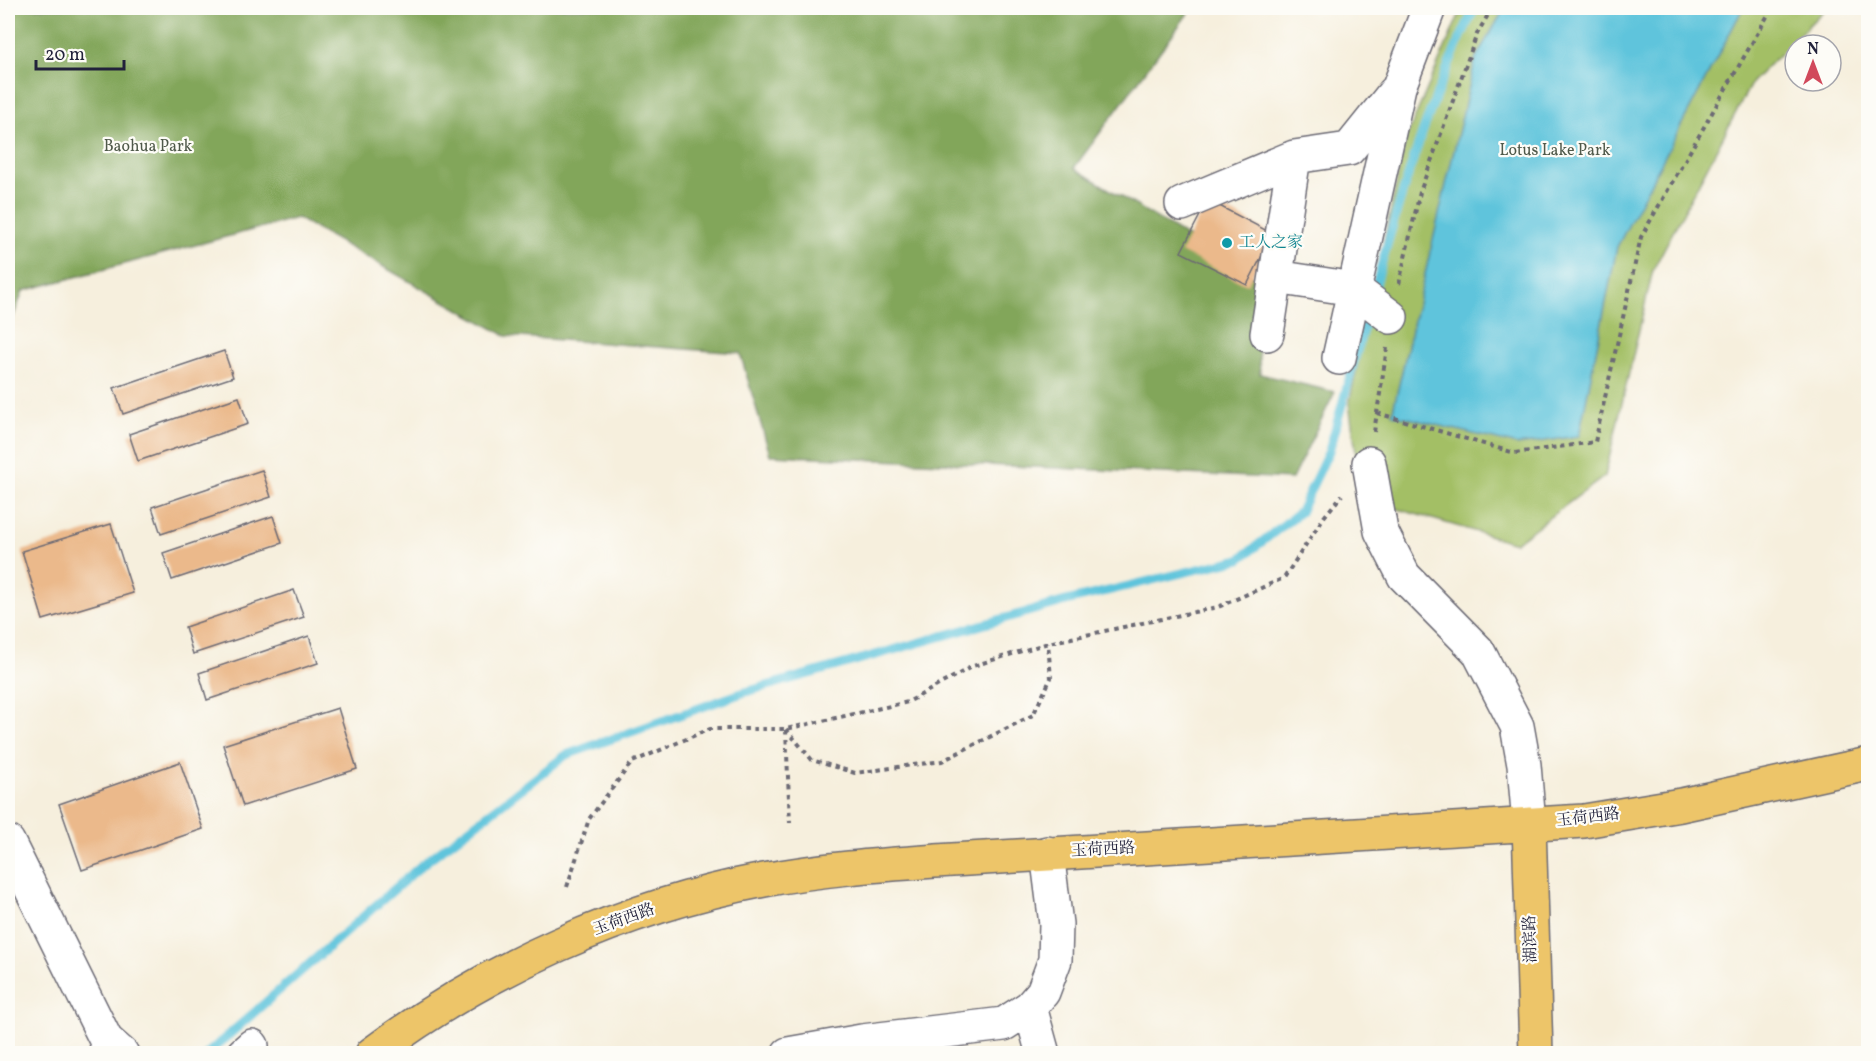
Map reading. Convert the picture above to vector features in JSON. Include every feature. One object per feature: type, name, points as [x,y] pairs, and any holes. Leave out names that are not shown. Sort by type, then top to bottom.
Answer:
[{"type":"main road","name":"玉荷西路","points":[[372,1053],[454,1000],[525,962],[614,922],[726,888],[812,872],[1047,853],[1584,821],[1682,805],[1869,764]]},
{"type":"main road","name":"湖滨路","points":[[1528,824],[1536,1053]]},
{"type":"street","points":[[1339,358],[1399,87],[1429,8]]},
{"type":"street","points":[[1182,204],[1294,157],[1349,149],[1399,87]]},
{"type":"street","points":[[1267,334],[1294,157]]},
{"type":"street","points":[[1276,277],[1354,289],[1391,317]]},
{"type":"street","points":[[1369,463],[1381,531],[1404,576],[1478,651],[1517,726],[1524,765],[1528,824]]},
{"type":"street","points":[[8,842],[106,1040],[122,1053]]},
{"type":"street","points":[[788,1053],[862,1041],[1004,1024],[1030,1007],[1043,992],[1055,960],[1056,924],[1047,853]]},
{"type":"street","points":[[1030,1007],[1043,1053]]},
{"type":"path","points":[[567,887],[589,819],[632,762],[710,729],[786,729],[908,702],[973,666],[1048,643],[1218,607],[1284,578],[1324,517],[1369,463],[1391,317],[1420,192],[1477,34],[1492,8]]},
{"type":"path","points":[[1377,413],[1515,453],[1595,442],[1641,237],[1772,8]]},
{"type":"path","points":[[786,729],[812,760],[855,773],[942,761],[1033,715],[1051,678],[1048,643]]},
{"type":"path","points":[[786,729],[790,823]]},
{"type":"green space","name":"Baohua Park","points":[[8,8],[1192,8],[1074,168],[1254,277],[1260,374],[1335,392],[1292,479],[770,455],[740,353],[506,336],[297,218],[23,291],[8,331]]},
{"type":"green space","name":"Lotus Lake Park","points":[[1462,8],[1826,8],[1801,33],[1783,33],[1783,51],[1752,82],[1653,270],[1605,476],[1515,543],[1363,499],[1349,404],[1406,138]]},
{"type":"water","points":[[1505,8],[1743,8],[1617,247],[1579,436],[1518,445],[1392,414],[1476,57]]},
{"type":"building","name":"工人之家","points":[[1208,200],[1273,234],[1247,285],[1181,252]]},
{"type":"building","points":[[224,351],[233,377],[123,414],[114,388]]},
{"type":"building","points":[[239,397],[248,424],[138,461],[129,434]]},
{"type":"building","points":[[262,470],[271,497],[161,534],[152,507]]},
{"type":"building","points":[[273,516],[282,543],[172,580],[163,553]]},
{"type":"building","points":[[111,524],[133,593],[43,620],[22,551]]},
{"type":"building","points":[[294,590],[304,617],[193,654],[185,627]]},
{"type":"building","points":[[309,636],[318,663],[207,700],[199,673]]},
{"type":"building","points":[[338,708],[357,769],[243,806],[223,745]]},
{"type":"building","points":[[180,762],[203,829],[82,870],[59,804]]},
{"type":"waterway","points":[[1373,295],[1417,148],[1443,77],[1475,8]]},
{"type":"waterway","points":[[207,1054],[423,864],[566,755],[742,693],[1066,601],[1240,559],[1300,512],[1329,451],[1369,308]]},
{"type":"place","name":"工人之家","points":[[1227,243]]}]
